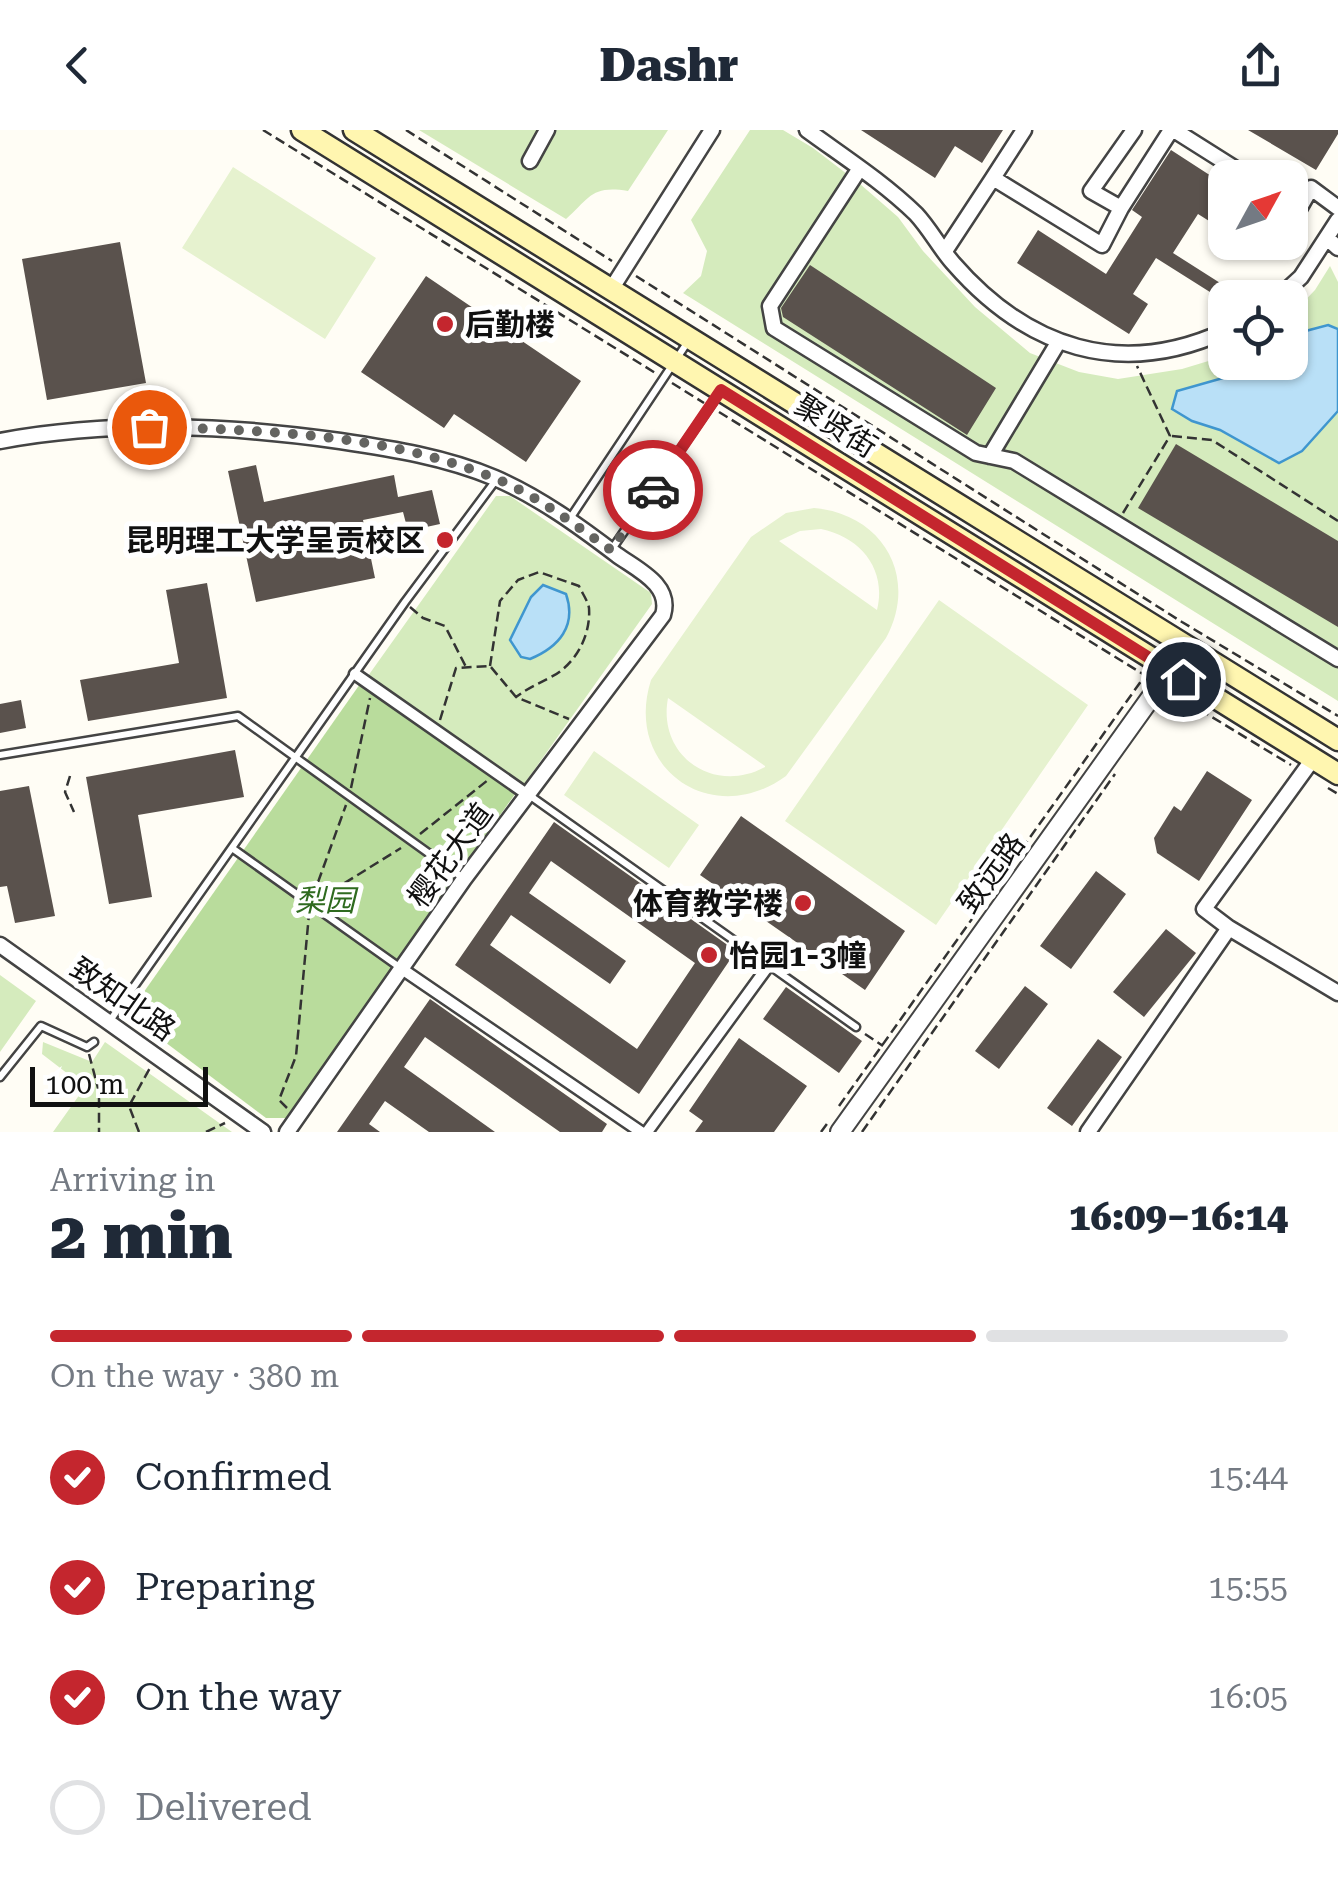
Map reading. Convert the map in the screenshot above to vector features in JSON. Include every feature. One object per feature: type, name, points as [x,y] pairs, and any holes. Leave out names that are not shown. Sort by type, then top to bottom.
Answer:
[{"type":"main road","name":"聚贤街","points":[[302,130],[668,370],[1332,780]]},
{"type":"main road","name":"聚贤街","points":[[354,130],[1338,740]]},
{"type":"street","points":[[530,161],[547,130]]},
{"type":"street","points":[[612,288],[712,130]]},
{"type":"street","points":[[807,130],[917,216],[952,262],[1020,324],[1070,346],[1132,356],[1171,351],[1208,337]]},
{"type":"street","points":[[945,252],[1024,130]]},
{"type":"street","points":[[1121,208],[1091,191],[1134,130]]},
{"type":"street","points":[[993,178],[1102,245],[1121,208],[1172,130],[1221,160]]},
{"type":"street","points":[[860,168],[770,306],[774,328],[976,452],[1014,461],[1338,659]]},
{"type":"street","points":[[1308,193],[1311,188],[1338,208]]},
{"type":"street","points":[[1299,280],[1333,243],[1338,220]]},
{"type":"street","points":[[990,456],[1059,342]]},
{"type":"street","points":[[0,441],[98,428],[263,430],[438,458],[529,495],[611,550]]},
{"type":"street","name":"樱花大道","points":[[287,1132],[464,879],[662,615],[664,593],[611,550]]},
{"type":"street","name":"致远路","points":[[840,1132],[1186,647]]},
{"type":"street","points":[[355,674],[528,795]]},
{"type":"street","points":[[1308,766],[1204,909],[1338,993]]},
{"type":"street","points":[[1088,1132],[1229,928]]},
{"type":"street","name":"致知北路","points":[[0,945],[263,1132]]},
{"type":"street","points":[[402,968],[644,1132],[769,965]]},
{"type":"lane","points":[[569,521],[690,338]]},
{"type":"lane","points":[[611,550],[716,398]]},
{"type":"lane","points":[[109,1022],[496,479]]},
{"type":"lane","points":[[0,755],[238,716],[464,879]]},
{"type":"lane","points":[[528,795],[856,1026]]},
{"type":"lane","points":[[232,848],[402,968]]},
{"type":"lane","points":[[0,1077],[40,1026],[90,1044]]},
{"type":"path","points":[[263,130],[716,398],[1145,675],[821,1132]]},
{"type":"path","points":[[406,130],[1182,622],[1338,716]]},
{"type":"path","points":[[1132,356],[1170,436]]},
{"type":"path","points":[[1170,436],[1212,440],[1338,522]]},
{"type":"path","points":[[1116,524],[1170,436]]},
{"type":"path","points":[[516,697],[576,658],[585,634],[589,607],[579,586],[539,572],[518,580],[500,602],[490,666],[516,697],[578,723]]},
{"type":"path","points":[[405,602],[423,618],[445,626],[466,667]]},
{"type":"path","points":[[438,732],[456,668],[490,666]]},
{"type":"path","points":[[1164,678],[1308,766]]},
{"type":"path","points":[[862,1132],[1115,774]]},
{"type":"path","points":[[70,776],[65,792],[74,812]]},
{"type":"path","points":[[1332,780],[1338,794]]},
{"type":"path","points":[[856,1026],[882,1046]]},
{"type":"path","points":[[90,1044],[99,1092],[99,1132]]},
{"type":"path","points":[[139,1132],[129,1106],[156,1056]]},
{"type":"path","points":[[206,1132],[239,1115]]},
{"type":"green space","points":[[419,130],[668,130],[628,191],[598,192],[566,219]]},
{"type":"green space","points":[[750,130],[783,130],[813,148],[898,217],[923,251],[975,307],[1030,353],[1079,372],[1118,379],[1208,361],[1208,380],[1308,380],[1308,297],[1330,266],[1338,282],[1338,701],[683,293],[701,276],[707,251],[691,220]]},
{"type":"green space","points":[[233,167],[376,258],[325,339],[182,248]]},
{"type":"green space","points":[[496,496],[510,496],[651,593],[652,604],[522,787],[368,676]]},
{"type":"green space","points":[[814,508],[838,513],[859,522],[876,536],[896,572],[895,615],[886,638],[786,776],[758,791],[730,796],[703,793],[680,781],[662,763],[650,740],[646,712],[651,680],[751,537],[786,513]],"holes":[[[821,529],[848,539],[868,558],[878,582],[877,610],[779,541],[800,531]],[[668,698],[765,766],[765,767],[727,776],[693,765],[671,737]]]},
{"type":"green space","points":[[939,600],[1088,705],[936,925],[785,821]]},
{"type":"green space","name":"梨园","points":[[360,684],[515,794],[287,1118],[266,1118],[133,1018],[134,1006]]},
{"type":"green space","points":[[594,751],[699,825],[669,868],[564,795]]},
{"type":"green space","points":[[0,975],[36,1001],[0,1052]]},
{"type":"green space","points":[[43,1042],[92,1062],[105,1042],[232,1132],[53,1132],[85,1087],[42,1054]]},
{"type":"water","points":[[1328,325],[1338,329],[1338,411],[1302,451],[1279,463],[1172,409],[1177,391],[1216,380],[1308,380],[1308,330]]},
{"type":"water","points":[[543,585],[566,594],[567,625],[549,648],[530,659],[521,657],[510,640],[531,597]]},
{"type":"building","points":[[861,130],[1003,130],[982,163],[955,146],[935,178]]},
{"type":"building","points":[[1248,130],[1338,130],[1316,170],[1308,165],[1308,160],[1299,160]]},
{"type":"building","points":[[1171,150],[1208,174],[1208,220],[1198,214],[1173,253],[1215,280],[1208,280],[1208,291],[1156,258],[1133,294],[1148,304],[1129,334],[1017,263],[1038,230],[1106,274],[1142,217],[1132,210]]},
{"type":"building","points":[[120,242],[146,383],[47,400],[22,259]]},
{"type":"building","points":[[810,265],[996,388],[967,435],[783,317],[781,308]]},
{"type":"building","name":"后勤楼","points":[[426,276],[581,381],[526,462],[454,414],[444,428],[361,372]]},
{"type":"building","points":[[1176,444],[1338,541],[1338,627],[1138,508]]},
{"type":"building","points":[[256,465],[264,502],[394,475],[398,497],[432,490],[440,524],[408,531],[403,512],[363,520],[375,578],[256,602],[228,471]]},
{"type":"building","points":[[207,583],[227,698],[88,721],[80,680],[179,663],[166,590]]},
{"type":"building","points":[[21,700],[26,728],[0,733],[0,704]]},
{"type":"building","points":[[235,750],[244,797],[138,815],[152,897],[109,904],[86,777]]},
{"type":"building","points":[[1207,771],[1252,800],[1199,881],[1157,853],[1154,838],[1174,806],[1181,811]]},
{"type":"building","points":[[29,786],[55,916],[15,923],[7,886],[0,887],[0,791]]},
{"type":"building","name":"体育教学楼","points":[[741,816],[905,931],[865,990],[700,875]]},
{"type":"building","name":"怡园1-3幢","points":[[554,822],[736,951],[639,1094],[455,965]],"holes":[[[551,861],[695,963],[637,1049],[490,945],[511,915],[610,984],[626,961],[529,893]]]},
{"type":"building","points":[[1096,871],[1126,894],[1071,969],[1040,946]]},
{"type":"building","points":[[1166,929],[1196,953],[1144,1017],[1113,992]]},
{"type":"building","points":[[1025,986],[1048,1004],[999,1069],[975,1051]]},
{"type":"building","points":[[786,987],[862,1041],[839,1073],[763,1019]]},
{"type":"building","points":[[430,999],[607,1124],[602,1132],[560,1132],[425,1037],[404,1067],[495,1132],[429,1132],[385,1101],[369,1124],[380,1132],[337,1132]]},
{"type":"building","points":[[739,1038],[807,1086],[774,1132],[695,1132],[703,1121],[689,1111]]},
{"type":"building","points":[[1098,1039],[1122,1057],[1072,1126],[1047,1108]]},
{"type":"way so far","points":[[149,427],[263,430],[438,458],[529,495],[611,550],[653,490]]},
{"type":"place","name":"后勤楼","points":[[445,324]]},
{"type":"place","name":"昆明理工大学呈贡校区","points":[[445,540]]},
{"type":"place","name":"体育教学楼","points":[[803,903]]},
{"type":"place","name":"怡园1-3幢","points":[[709,955]]},
{"type":"route","points":[[653,490],[721,390],[1183,679]]}]
